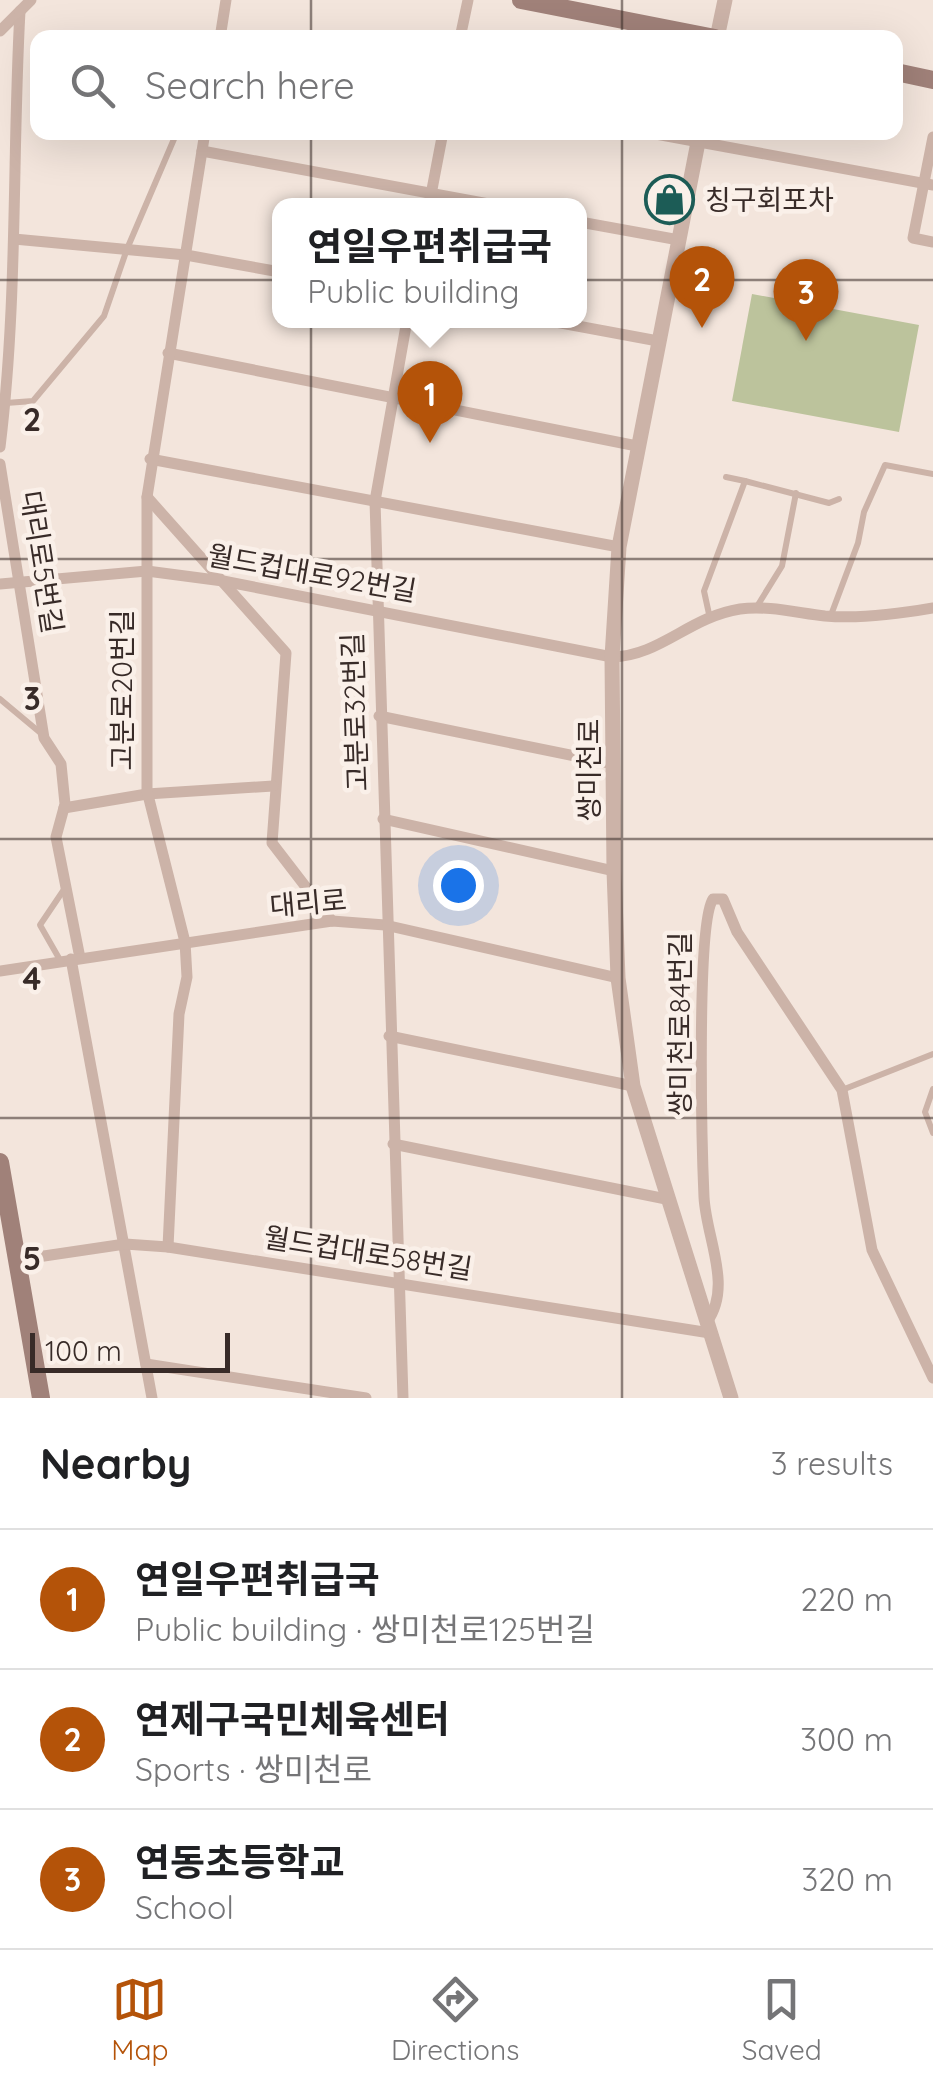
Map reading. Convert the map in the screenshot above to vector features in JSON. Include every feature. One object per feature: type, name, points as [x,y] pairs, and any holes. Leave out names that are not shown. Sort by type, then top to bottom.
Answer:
[{"type":"main road","points":[[521,0],[675,30]]},
{"type":"main road","points":[[903,74],[933,80]]},
{"type":"main road","points":[[0,1162],[41,1398]]},
{"type":"street","points":[[0,31],[31,0]]},
{"type":"street","points":[[221,30],[226,0]]},
{"type":"street","points":[[462,30],[468,0]]},
{"type":"street","points":[[718,30],[725,0]]},
{"type":"street","points":[[0,446],[14,308],[12,164],[20,11]]},
{"type":"street","points":[[933,137],[928,184],[913,238],[933,242]]},
{"type":"street","name":"고분로20번길","points":[[168,1246],[179,1014],[187,977],[185,942],[147,794],[147,497],[150,459],[204,140]]},
{"type":"street","points":[[430,198],[441,140]]},
{"type":"street","name":"쌍미천로","points":[[699,140],[619,547],[612,657],[614,871],[618,978],[633,1086],[732,1398]]},
{"type":"street","points":[[709,140],[928,184]]},
{"type":"street","points":[[202,151],[421,198]]},
{"type":"street","points":[[587,223],[679,240]]},
{"type":"street","points":[[14,239],[186,255],[272,271]]},
{"type":"street","name":"고분로32번길","points":[[403,1398],[385,924],[375,501],[405,328]]},
{"type":"street","points":[[587,328],[658,341]]},
{"type":"street","points":[[168,352],[637,446]]},
{"type":"street","points":[[150,459],[619,547]]},
{"type":"street","name":"대리로5번길","points":[[0,464],[44,736],[62,764],[64,808],[56,838],[70,960],[152,1398]]},
{"type":"street","points":[[147,497],[286,652],[273,786],[272,843],[332,921]]},
{"type":"street","name":"월드컵대로92번길","points":[[0,584],[146,570],[377,609],[612,657]]},
{"type":"street","points":[[612,657],[631,656],[656,646],[709,614],[755,609],[831,616],[933,608]]},
{"type":"street","points":[[380,716],[614,764]]},
{"type":"street","points":[[64,808],[147,794],[273,786]]},
{"type":"street","points":[[383,820],[614,871]]},
{"type":"street","name":"쌍미천로84번길","points":[[709,1328],[717,1308],[720,1277],[704,1196],[702,979],[706,910],[713,899],[723,899],[737,932],[842,1090],[872,1250],[933,1378]]},
{"type":"street","name":"대리로","points":[[0,971],[332,921],[385,924],[618,978]]},
{"type":"street","points":[[389,1036],[633,1086]]},
{"type":"street","points":[[394,1144],[666,1199]]},
{"type":"street","name":"월드컵대로58번길","points":[[17,1260],[125,1244],[168,1246],[709,1328]]},
{"type":"street","points":[[146,1364],[366,1398]]},
{"type":"lane","points":[[5,404],[34,400],[104,316],[174,140]]},
{"type":"lane","points":[[831,616],[864,512],[885,465],[933,474]]},
{"type":"lane","points":[[726,477],[829,503],[840,498]]},
{"type":"lane","points":[[709,614],[704,591],[745,481]]},
{"type":"lane","points":[[755,609],[782,566],[796,493]]},
{"type":"lane","points":[[0,698],[44,736]]},
{"type":"lane","points":[[64,888],[40,925],[70,960]]},
{"type":"lane","points":[[842,1090],[933,1054]]},
{"type":"lane","points":[[933,1089],[925,1112],[933,1133]]},
{"type":"green space","points":[[752,294],[919,325],[899,432],[732,401]]},
{"type":"place","name":"칭구회포차","points":[[670,200]]},
{"type":"place","name":"연제구국민체육센터","points":[[702,328]]},
{"type":"place","name":"연동초등학교","points":[[806,341]]},
{"type":"place","name":"연일우편취급국","points":[[430,443]]}]
